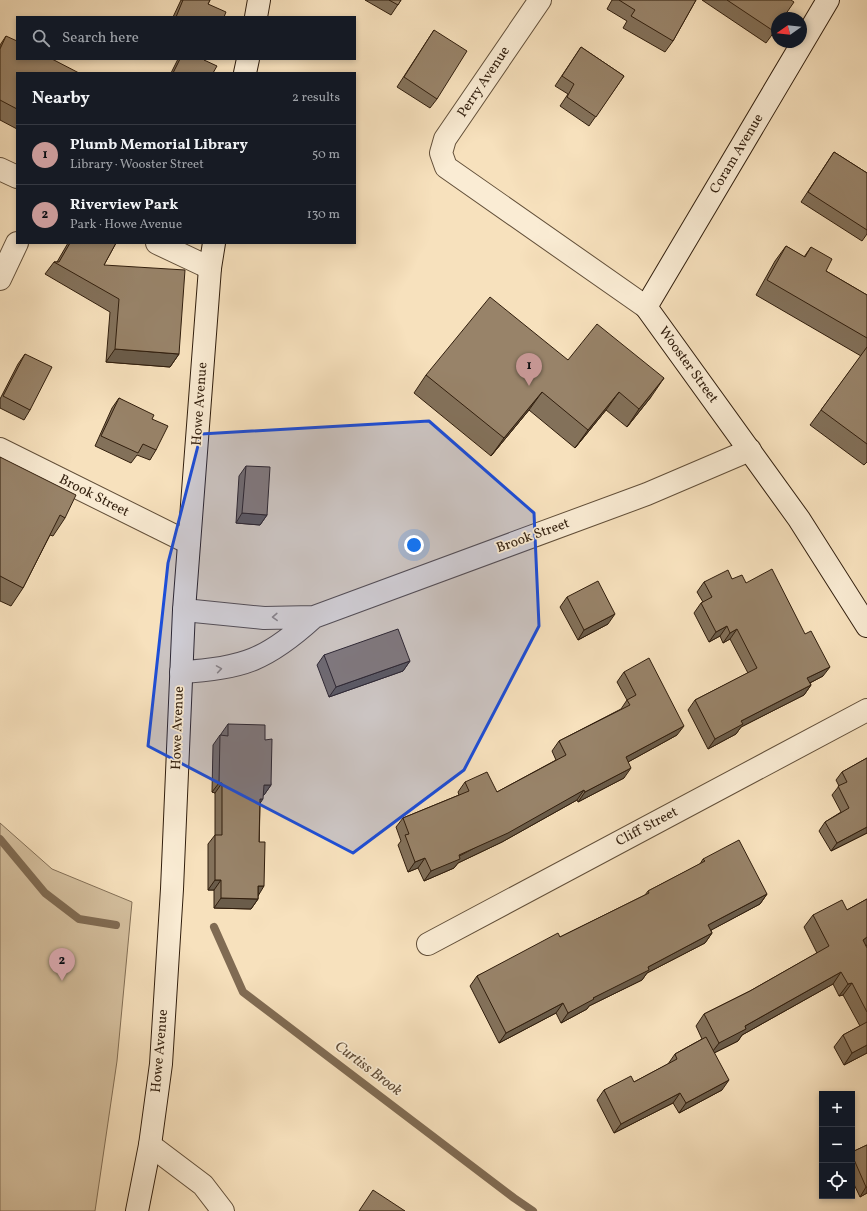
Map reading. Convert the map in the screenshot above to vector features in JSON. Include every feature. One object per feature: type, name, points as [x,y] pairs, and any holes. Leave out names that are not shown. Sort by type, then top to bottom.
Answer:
[{"type":"street","points":[[256,16],[259,0]]},
{"type":"street","name":"Perry Avenue","points":[[446,167],[441,153],[445,139],[540,0]]},
{"type":"street","name":"Coram Avenue","points":[[646,307],[828,0]]},
{"type":"street","points":[[245,72],[248,60]]},
{"type":"street","name":"Wooster Street","points":[[446,167],[646,307],[750,450],[811,538],[867,626]]},
{"type":"street","points":[[0,169],[16,177]]},
{"type":"street","points":[[0,279],[18,244]]},
{"type":"street","points":[[159,244],[210,268]]},
{"type":"street","name":"Howe Avenue","points":[[137,1211],[150,1145],[161,1064],[172,889],[184,610],[210,268],[214,244]]},
{"type":"street","name":"Brook Street","points":[[0,449],[189,543]]},
{"type":"street","name":"Brook Street","points":[[184,610],[264,618],[314,617],[647,494],[750,450]]},
{"type":"street","name":"Brook Street","points":[[181,672],[223,668],[248,662],[272,651],[290,639],[314,617]]},
{"type":"street","name":"Cliff Street","points":[[428,944],[867,710]]},
{"type":"street","points":[[150,1145],[203,1185],[224,1211]]},
{"type":"highlighted area","points":[[429,421],[534,513],[539,626],[464,770],[353,853],[148,746],[168,563],[201,434]]},
{"type":"shaded area","points":[[0,823],[52,869],[132,902],[117,1061],[95,1211],[0,1211]]},
{"type":"building","points":[[183,0],[210,0],[208,4],[226,12],[224,16],[176,16]]},
{"type":"building","points":[[389,0],[401,0],[398,5]]},
{"type":"building","points":[[619,0],[696,0],[673,41],[631,16],[635,10]]},
{"type":"building","points":[[727,0],[791,0],[794,2],[787,12],[771,12],[771,29]]},
{"type":"building","points":[[434,30],[467,51],[437,99],[404,77]]},
{"type":"building","points":[[6,36],[16,41],[16,60],[54,60],[77,72],[16,72],[16,108],[0,100],[0,49]]},
{"type":"building","points":[[581,47],[624,76],[596,117],[567,97],[574,84],[562,76]]},
{"type":"building","points":[[180,60],[204,60],[217,66],[214,72],[174,72]]},
{"type":"building","points":[[834,152],[867,173],[867,230],[808,192]]},
{"type":"building","points":[[69,244],[115,244],[104,265],[185,270],[179,354],[115,349],[119,299],[54,262],[59,262]]},
{"type":"building","points":[[786,246],[805,257],[811,247],[832,259],[826,271],[867,295],[867,338],[767,280]]},
{"type":"building","points":[[490,297],[568,360],[597,324],[664,378],[639,409],[619,392],[588,430],[542,392],[504,438],[426,375]]},
{"type":"building","points":[[867,347],[867,444],[821,410]]},
{"type":"building","points":[[25,354],[52,367],[30,410],[3,396]]},
{"type":"building","points":[[119,398],[154,415],[152,419],[168,426],[156,450],[143,444],[138,453],[101,436]]},
{"type":"building","points":[[0,457],[76,495],[65,518],[60,515],[23,588],[0,576]]},
{"type":"building","points":[[246,466],[270,467],[267,515],[242,513]]},
{"type":"building","points":[[772,569],[805,634],[811,631],[830,667],[807,678],[811,685],[741,721],[743,724],[715,739],[695,700],[757,668],[737,629],[730,633],[727,626],[716,632],[701,603],[712,597],[704,582],[728,570],[732,579],[742,575],[746,583]]},
{"type":"building","points":[[598,581],[615,614],[584,630],[567,597]]},
{"type":"building","points":[[398,629],[410,661],[336,687],[324,655]]},
{"type":"building","points":[[649,658],[684,726],[626,757],[631,768],[585,792],[584,790],[508,833],[459,855],[460,859],[431,871],[425,858],[415,862],[405,835],[409,834],[403,818],[469,791],[465,782],[487,772],[497,792],[566,755],[559,741],[630,705],[627,700],[636,695],[624,672]]},
{"type":"building","points":[[228,724],[265,725],[265,740],[272,739],[271,785],[264,785],[263,799],[260,799],[259,842],[265,842],[264,886],[258,886],[258,899],[221,898],[221,880],[215,880],[215,835],[222,835],[222,783],[219,783],[220,735],[228,736]]},
{"type":"building","points":[[867,758],[867,827],[837,843],[825,822],[849,808],[838,786],[847,782],[842,772]]},
{"type":"building","points":[[739,840],[767,894],[708,925],[712,933],[648,967],[649,970],[593,998],[594,999],[568,1013],[563,1003],[506,1033],[477,976],[558,933],[560,937],[649,893],[648,891],[705,861],[703,859]]},
{"type":"building","points":[[867,899],[867,937],[863,940],[867,948],[867,1012],[852,983],[848,984],[841,972],[745,1026],[746,1029],[719,1043],[704,1014],[750,991],[829,946],[813,915],[842,900],[847,910]]},
{"type":"building","points":[[867,1022],[867,1045],[852,1053],[843,1035]]},
{"type":"building","points":[[706,1037],[729,1080],[686,1103],[680,1093],[621,1124],[604,1090],[631,1076],[634,1082],[677,1059],[675,1054]]},
{"type":"building","points":[[867,1145],[867,1187],[855,1162],[855,1151]]},
{"type":"building","points":[[373,1190],[405,1211],[359,1211]]},
{"type":"waterway","name":"Curtiss Brook","points":[[0,839],[45,893],[79,919],[116,925]]},
{"type":"waterway","name":"Curtiss Brook","points":[[214,927],[243,992],[533,1211]]},
{"type":"place","name":"Plumb Memorial Library","points":[[529,386]]},
{"type":"place","name":"Riverview Park","points":[[62,981]]}]
